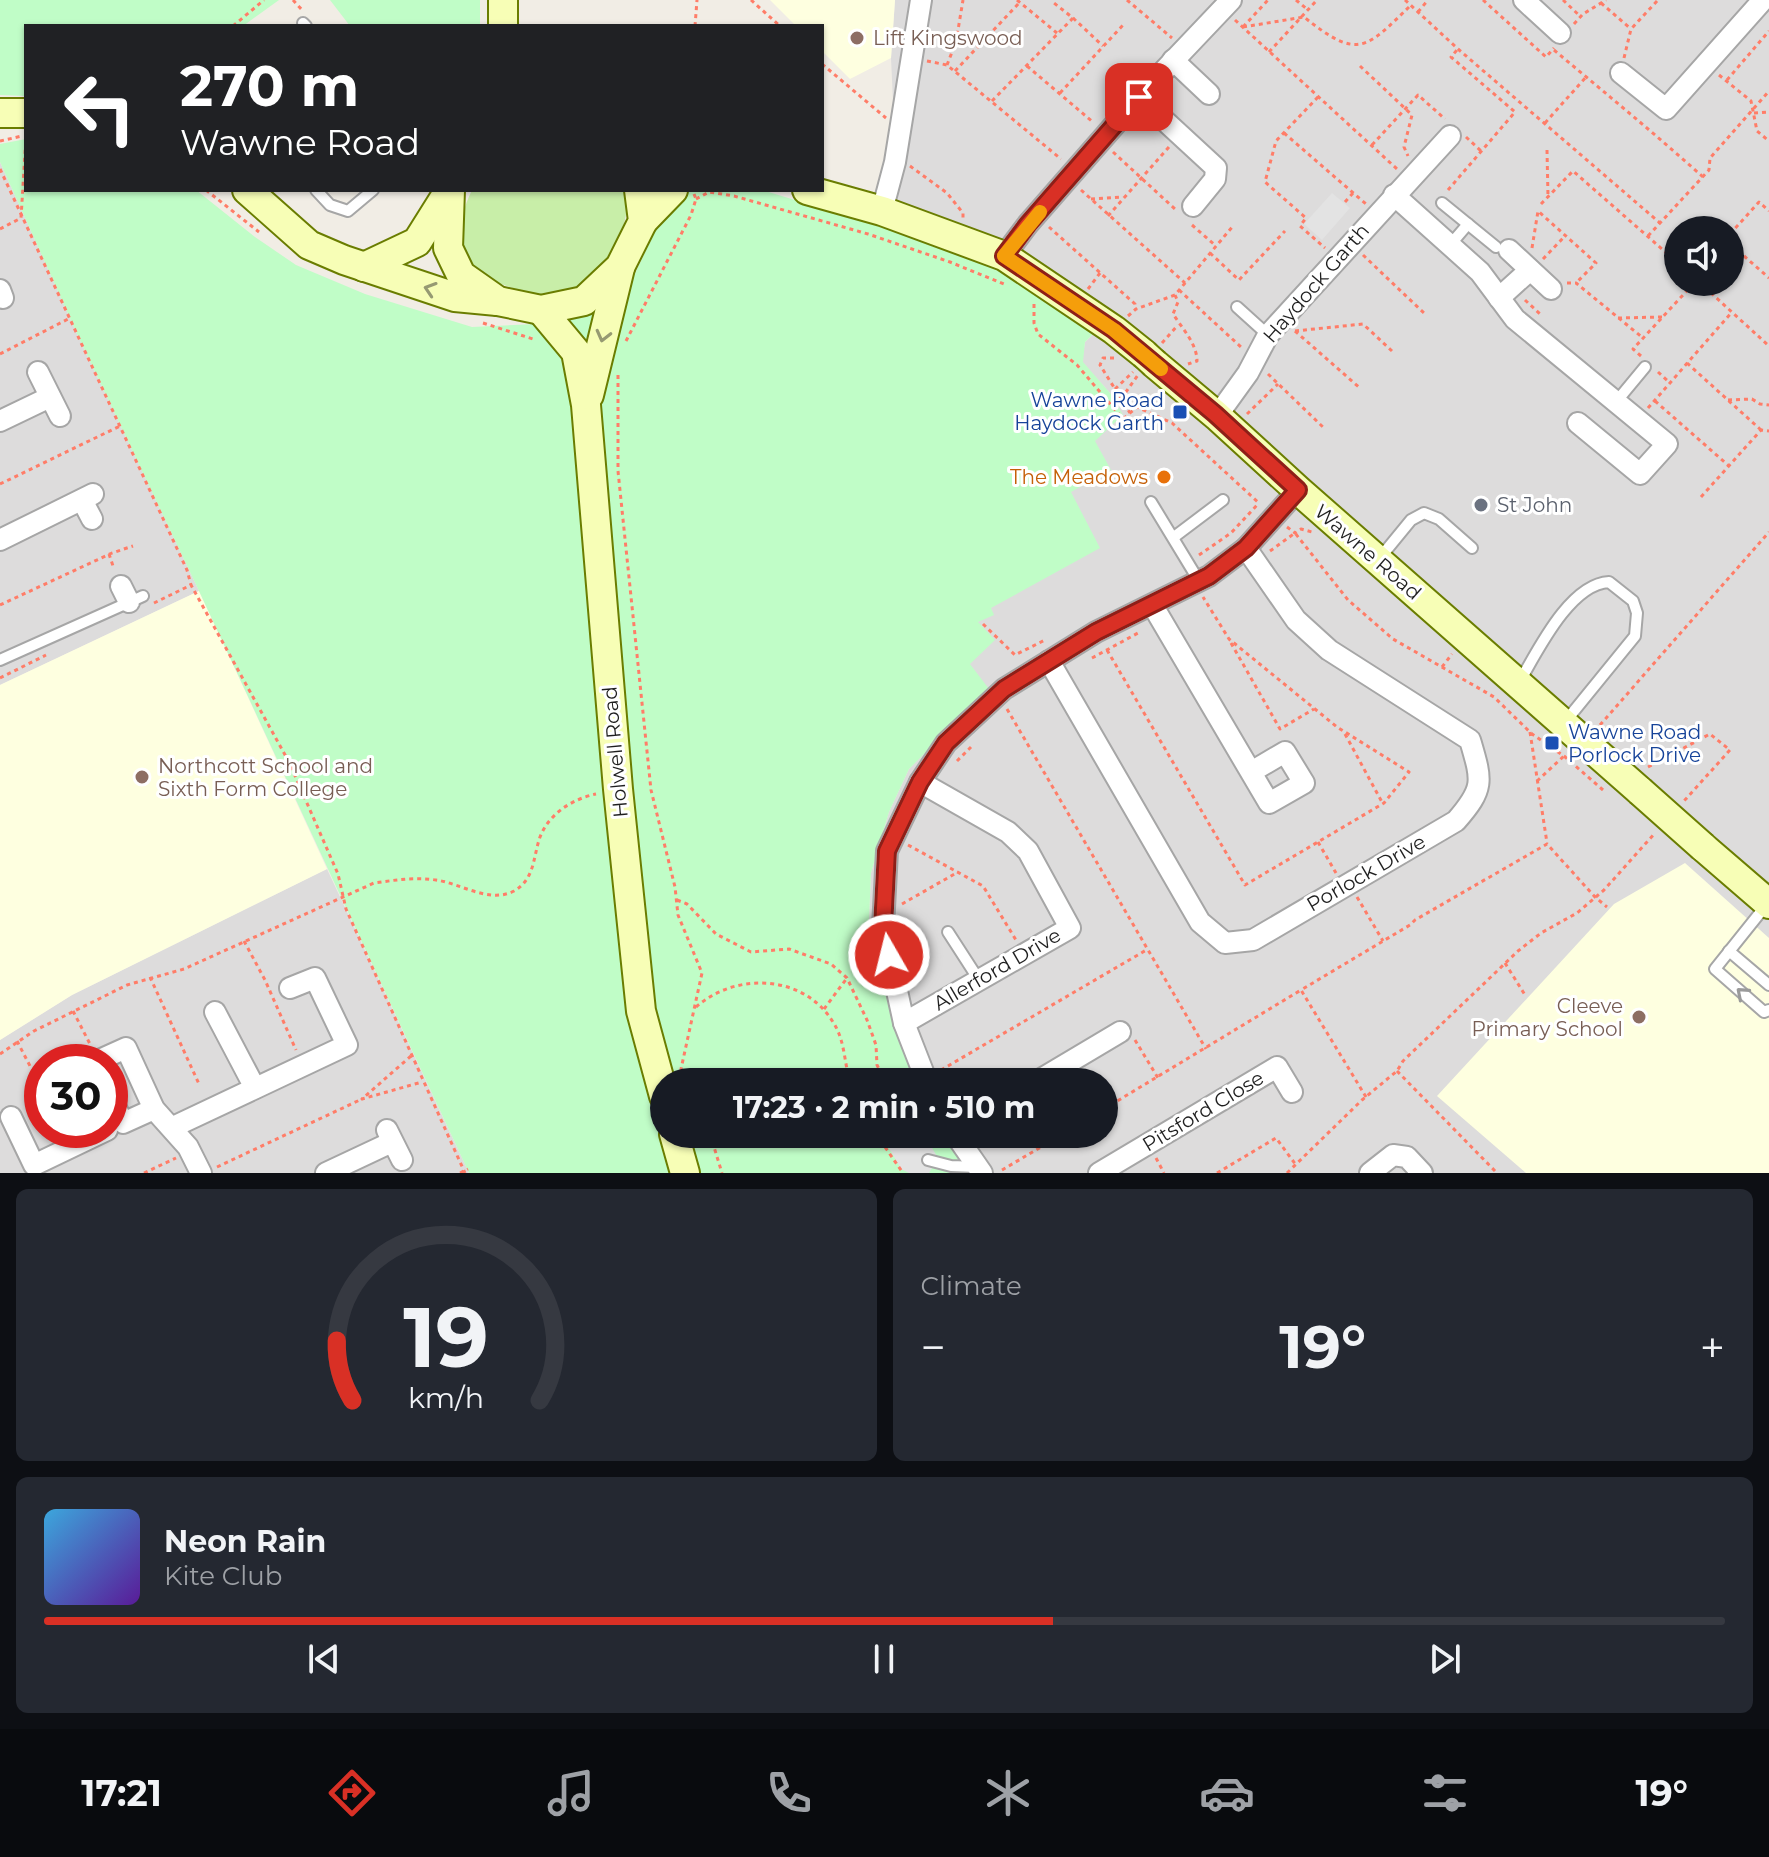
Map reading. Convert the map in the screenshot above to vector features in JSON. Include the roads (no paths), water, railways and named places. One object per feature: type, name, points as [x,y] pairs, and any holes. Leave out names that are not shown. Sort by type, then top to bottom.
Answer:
[{"type":"street","points":[[882,211],[895,162],[921,0]]},
{"type":"street","points":[[1524,0],[1556,41]]},
{"type":"street","points":[[1621,73],[1666,109],[1763,0]]},
{"type":"street","points":[[1004,256],[1028,224],[1073,175],[1111,143],[1139,97],[1179,54],[1231,8]]},
{"type":"street","points":[[1179,54],[1209,94]]},
{"type":"street","points":[[1139,97],[1216,168],[1215,179],[1193,206]]},
{"type":"street","points":[[0,113],[24,113]]},
{"type":"street","name":"Haydock Garth","points":[[1217,416],[1258,364],[1268,335],[1450,136]]},
{"type":"street","points":[[250,192],[274,208],[309,245],[455,297],[498,301],[541,310],[584,301],[620,267],[643,221],[685,195]]},
{"type":"street","points":[[364,267],[417,242],[449,192]]},
{"type":"street","points":[[450,192],[448,248],[461,275],[498,301]]},
{"type":"street","points":[[639,192],[643,221]]},
{"type":"street","name":"Wawne Road","points":[[814,192],[882,211],[1004,256],[1114,330],[1138,362],[1217,416],[1518,684],[1571,741],[1627,794],[1703,847],[1768,903]]},
{"type":"street","points":[[1394,195],[1480,272],[1515,319],[1535,323],[1616,402],[1667,444],[1640,474],[1578,423]]},
{"type":"street","points":[[1503,248],[1535,259],[1559,286]]},
{"type":"street","points":[[1499,298],[1535,259]]},
{"type":"street","name":"Holwell Road","points":[[586,405],[620,267]]},
{"type":"street","name":"Holwell Road","points":[[541,310],[576,352],[586,405],[618,789],[641,1011],[656,1068]]},
{"type":"street","points":[[38,372],[60,416]]},
{"type":"street","points":[[0,421],[50,397]]},
{"type":"street","points":[[929,1068],[904,1023],[883,927],[887,851],[927,786],[946,743],[1004,689],[1053,669],[1096,632],[1157,613],[1198,582],[1251,555],[1266,510],[1298,490]]},
{"type":"street","points":[[0,540],[88,497],[92,519]]},
{"type":"street","name":"Porlock Drive","points":[[1053,669],[1200,922],[1225,943],[1253,940],[1456,821],[1476,797],[1479,771],[1470,740],[1329,650],[1296,620],[1251,555]]},
{"type":"street","points":[[1157,613],[1251,772]]},
{"type":"street","name":"Allerford Drive","points":[[904,1023],[1070,928],[1028,851],[1008,832],[927,786]]},
{"type":"street","points":[[173,1127],[347,1045],[315,978],[290,988]]},
{"type":"street","points":[[215,1012],[255,1088]]},
{"type":"street","points":[[1060,1068],[1120,1032]]},
{"type":"street","points":[[128,1052],[154,1109],[173,1127],[203,1173]]},
{"type":"street","name":"Pitsford Close","points":[[1103,1172],[1277,1067],[1292,1092]]},
{"type":"street","points":[[128,1120],[154,1109]]},
{"type":"street","points":[[11,1117],[24,1144]]},
{"type":"street","points":[[326,1173],[394,1144]]},
{"type":"street","points":[[26,1148],[34,1165],[69,1148]]},
{"type":"street","points":[[678,1148],[685,1173]]},
{"type":"street","points":[[967,1148],[987,1170]]},
{"type":"street","points":[[1370,1173],[1393,1155],[1407,1157],[1422,1173]]},
{"type":"lane","points":[[318,192],[330,205],[348,211],[371,192]]},
{"type":"lane","points":[[1444,198],[1468,224],[1503,248]]},
{"type":"lane","points":[[1450,245],[1468,224]]},
{"type":"lane","points":[[1237,307],[1268,335]]},
{"type":"lane","points":[[1616,402],[1647,364]]},
{"type":"lane","points":[[1174,537],[1223,500]]},
{"type":"lane","points":[[1151,502],[1198,582]]},
{"type":"lane","points":[[1378,560],[1411,520],[1424,513],[1439,519],[1472,548]]},
{"type":"lane","points":[[1518,684],[1551,630],[1576,598],[1597,583],[1609,582],[1633,601],[1637,613],[1635,636],[1571,741]]},
{"type":"lane","points":[[0,660],[134,598]]},
{"type":"lane","points":[[1768,903],[1715,969],[1764,1012],[1769,1010]]},
{"type":"lane","points":[[948,932],[979,980]]},
{"type":"lane","points":[[1729,951],[1769,985]]},
{"type":"lane","points":[[928,1160],[987,1170]]},
{"type":"place","name":"Lift Kingswood","points":[[857,38]]},
{"type":"place","name":"Wawne Road Haydock Garth","points":[[1180,412]]},
{"type":"place","name":"The Meadows","points":[[1164,477]]},
{"type":"place","name":"St John","points":[[1481,505]]},
{"type":"place","name":"Wawne Road Porlock Drive","points":[[1552,743]]},
{"type":"place","name":"Northcott School and Sixth Form College","points":[[142,777]]},
{"type":"place","name":"Cleeve Primary School","points":[[1639,1017]]}]
